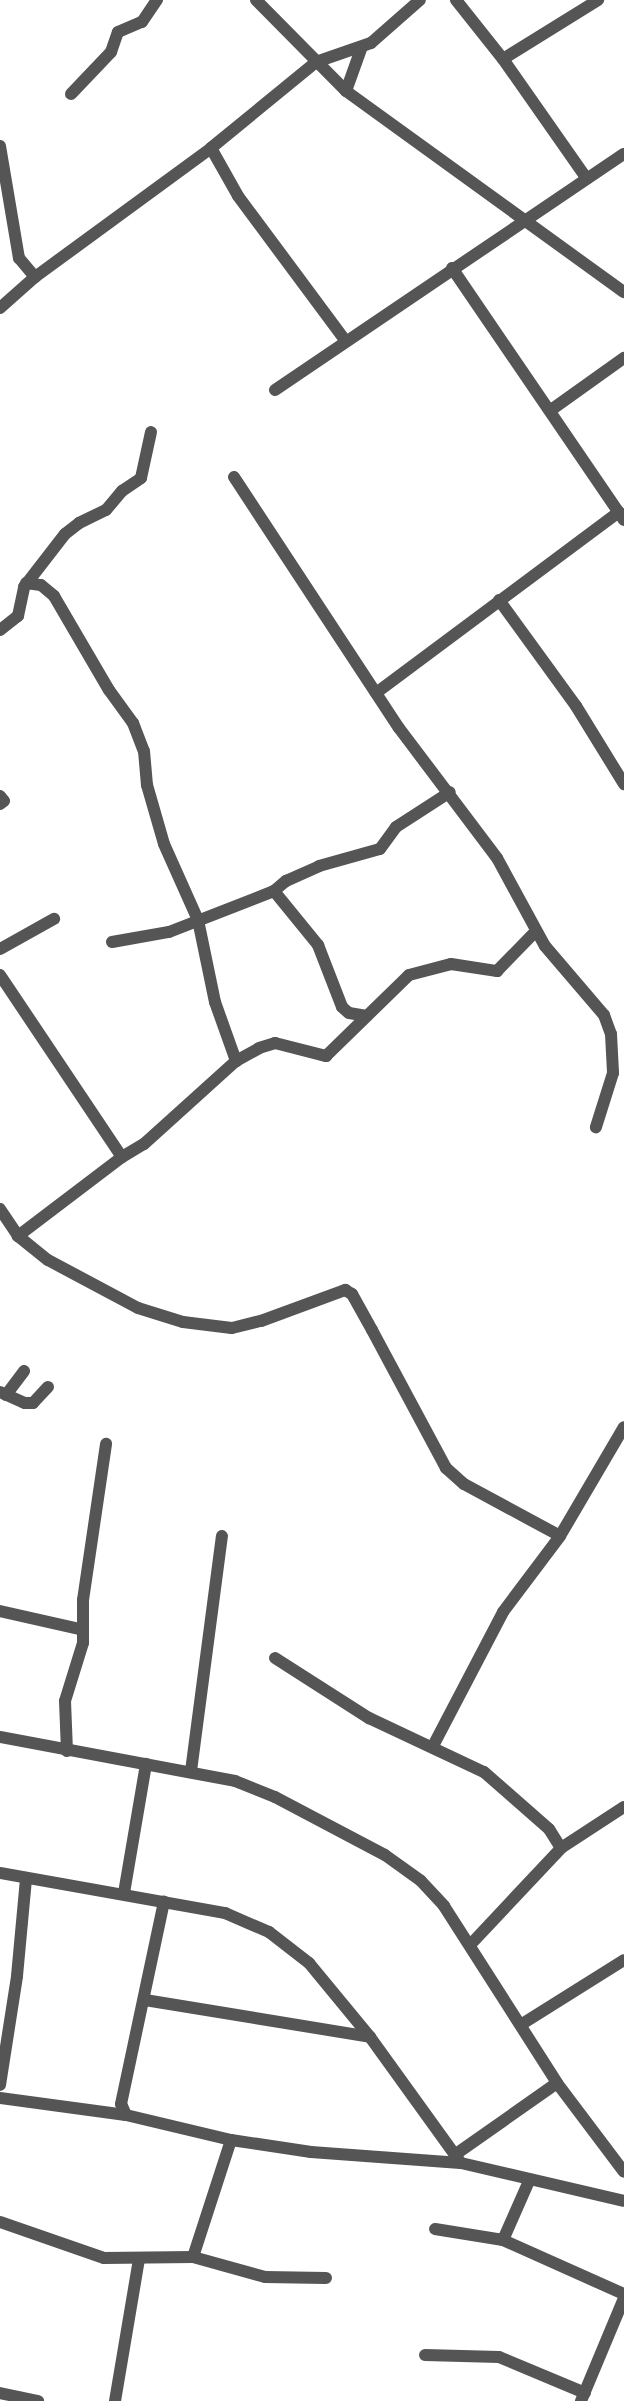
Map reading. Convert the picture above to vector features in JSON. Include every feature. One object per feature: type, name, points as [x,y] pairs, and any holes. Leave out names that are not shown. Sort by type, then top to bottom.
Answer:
[{"type":"street","points":[[71,94],[111,52],[118,32],[142,22],[157,0]]},
{"type":"street","points":[[256,0],[346,91],[624,292]]},
{"type":"street","points":[[0,308],[35,277],[211,148],[316,62],[361,49],[420,0]]},
{"type":"street","points":[[456,0],[503,59],[587,179]]},
{"type":"street","points":[[503,59],[598,0]]},
{"type":"street","points":[[346,91],[361,49]]},
{"type":"street","points":[[0,146],[19,258],[35,277]]},
{"type":"street","points":[[211,148],[238,196],[345,340]]},
{"type":"street","points":[[275,390],[624,154]]},
{"type":"street","points":[[376,693],[499,600],[621,516],[452,268]]},
{"type":"street","points":[[551,410],[624,358]]},
{"type":"street","points":[[0,630],[18,616],[20,596],[26,583],[70,529],[101,514],[122,491],[141,478],[151,432]]},
{"type":"street","points":[[234,477],[399,728],[497,858],[536,931],[565,972],[597,1002],[611,1034],[613,1073],[596,1127]]},
{"type":"street","points":[[26,583],[41,585],[54,596],[109,690],[133,723],[144,751],[147,785],[164,844],[198,920],[215,1002],[236,1061]]},
{"type":"street","points":[[499,600],[576,706],[624,784]]},
{"type":"street","points":[[112,942],[159,935],[274,891],[286,881],[319,866],[380,849],[396,827],[450,792]]},
{"type":"street","points":[[0,796],[4,801],[0,804]]},
{"type":"street","points":[[274,891],[318,945],[342,1007],[349,1013],[367,1016]]},
{"type":"street","points":[[0,949],[54,919]]},
{"type":"street","points":[[18,1236],[122,1157],[144,1144],[236,1061],[275,1043],[326,1056],[409,975],[451,964],[497,971],[536,931]]},
{"type":"street","points":[[0,975],[122,1157]]},
{"type":"street","points":[[0,1209],[18,1236],[48,1260],[138,1308],[183,1322],[232,1328],[261,1321],[345,1290],[352,1294],[446,1468],[464,1484],[560,1536]]},
{"type":"street","points":[[24,1371],[3,1393],[33,1403],[48,1387]]},
{"type":"street","points":[[433,1746],[503,1612],[560,1536],[624,1427]]},
{"type":"street","points":[[67,1751],[65,1701],[68,1679],[83,1643],[80,1629],[106,1444]]},
{"type":"street","points":[[191,1771],[222,1536]]},
{"type":"street","points":[[0,1611],[80,1629]]},
{"type":"street","points":[[275,1658],[369,1718],[484,1772],[549,1829],[561,1848]]},
{"type":"street","points":[[0,1737],[235,1781],[275,1797],[385,1855],[421,1881],[471,1944],[557,2083],[624,2172]]},
{"type":"street","points":[[124,1893],[146,1764]]},
{"type":"street","points":[[471,1944],[561,1848],[624,1807]]},
{"type":"street","points":[[0,1873],[225,1913],[269,1932],[309,1963],[370,2037],[459,2159]]},
{"type":"street","points":[[0,2085],[17,1976],[26,1879]]},
{"type":"street","points":[[126,2115],[121,2104],[164,1902]]},
{"type":"street","points":[[522,2024],[624,1960]]},
{"type":"street","points":[[145,2000],[370,2037]]},
{"type":"street","points":[[459,2159],[557,2083]]},
{"type":"street","points":[[0,2098],[126,2115],[231,2140],[386,2160],[459,2159],[529,2181],[624,2201]]},
{"type":"street","points":[[193,2257],[231,2140]]},
{"type":"street","points":[[503,2240],[529,2181]]},
{"type":"street","points":[[0,2222],[104,2258],[193,2257],[265,2277],[326,2278]]},
{"type":"street","points":[[425,2355],[499,2357],[583,2397],[624,2296],[503,2240],[435,2229]]},
{"type":"street","points":[[115,2401],[139,2259]]},
{"type":"street","points":[[0,2393],[38,2401]]}]
